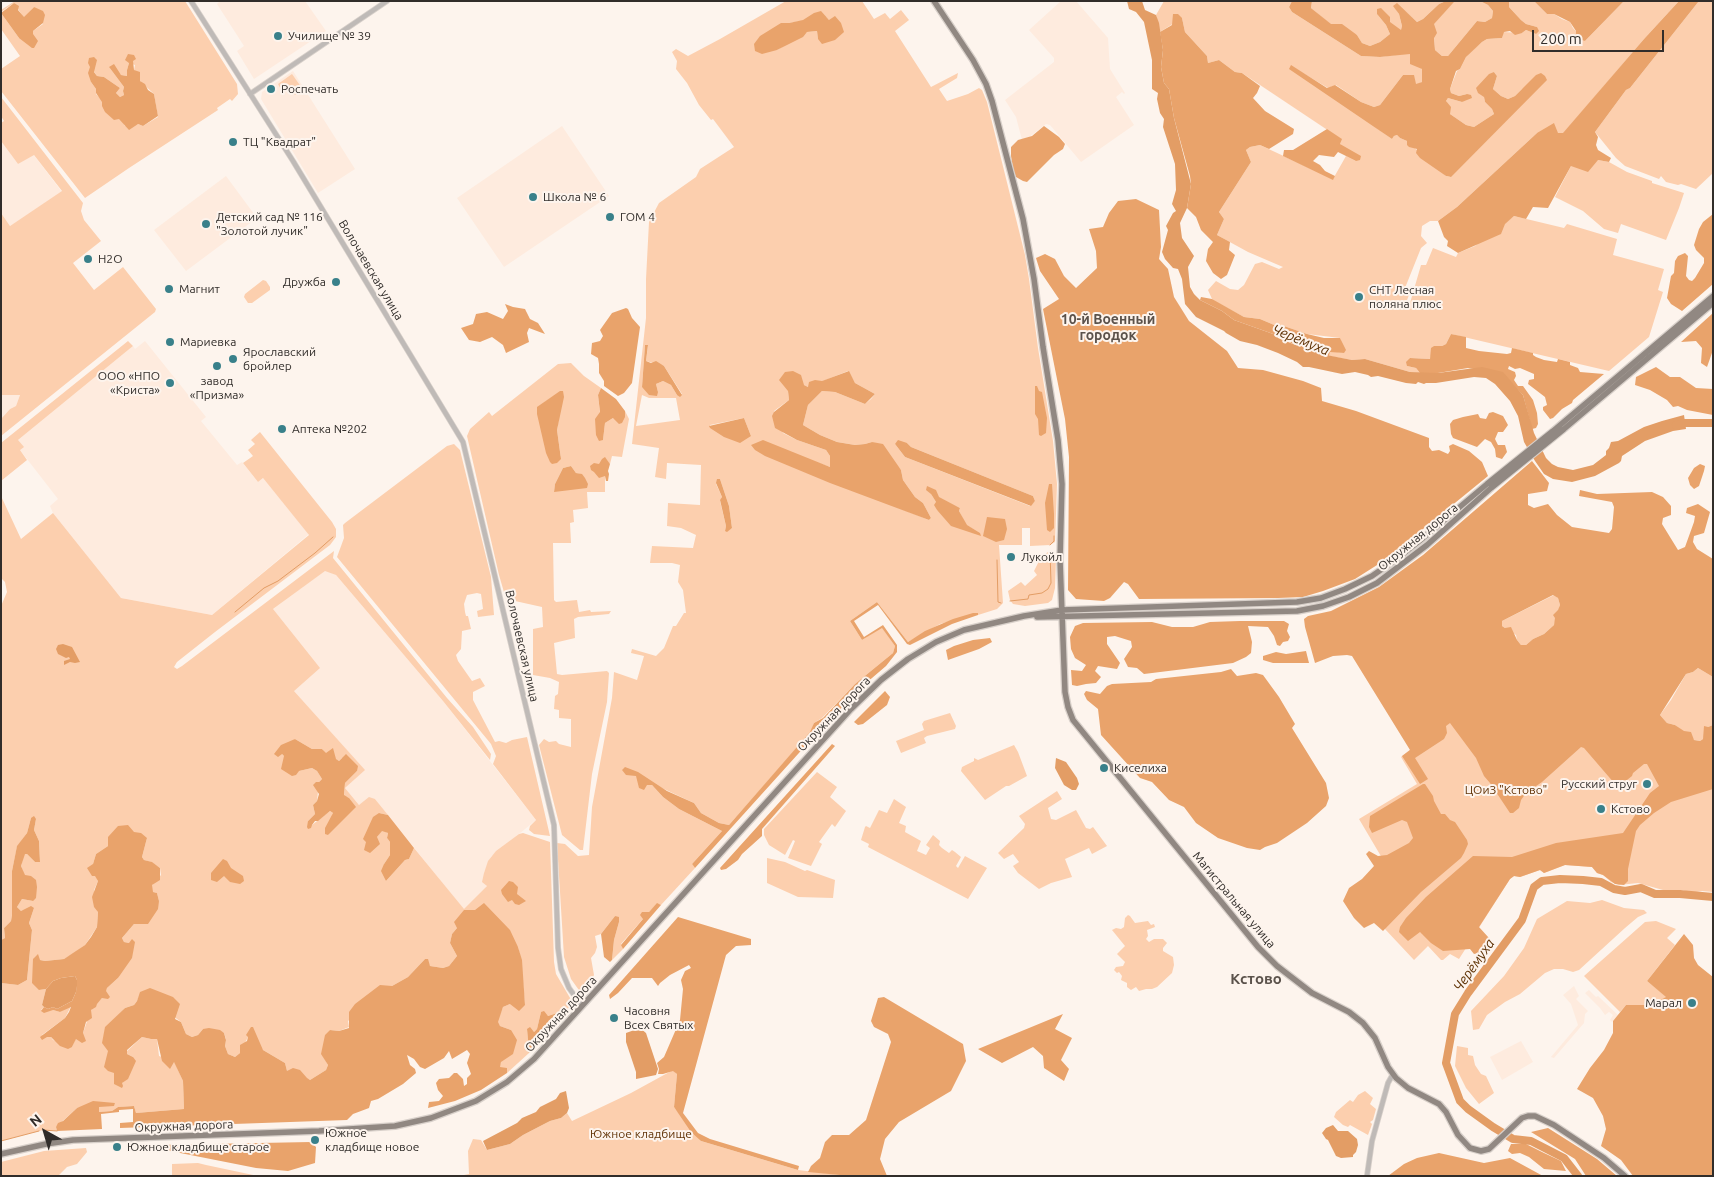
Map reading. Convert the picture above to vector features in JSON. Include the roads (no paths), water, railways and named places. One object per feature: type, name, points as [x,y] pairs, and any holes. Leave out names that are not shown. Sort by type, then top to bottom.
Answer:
[{"type":"main road","name":"Магистральная улица","points":[[934,1],[973,60],[986,84],[1023,219],[1058,440],[1062,484],[1060,560],[1062,613],[1066,698],[1069,712],[1075,724],[1253,941],[1304,988],[1318,998],[1349,1012],[1364,1023],[1378,1043],[1393,1074]]},
{"type":"main road","name":"Окружная дорога","points":[[1555,433],[1713,296]]},
{"type":"main road","name":"Окружная дорога","points":[[1,1154],[73,1140],[338,1130],[395,1126],[418,1122],[465,1106],[497,1090],[530,1063],[796,769],[873,688],[908,659],[936,642],[964,630],[1007,619],[1062,613],[1297,611],[1323,606],[1349,597],[1402,565],[1428,544],[1514,465],[1713,303]]},
{"type":"main road","points":[[1393,1074],[1408,1088],[1442,1106],[1458,1135],[1470,1148],[1481,1151],[1489,1149],[1518,1122],[1532,1115],[1544,1118],[1596,1152],[1624,1176]]},
{"type":"street","name":"Волочаевская улица","points":[[191,1],[293,161],[460,435],[465,449],[554,824],[558,946],[561,969],[568,986],[582,1006]]},
{"type":"street","points":[[250,94],[387,1]]},
{"type":"street","points":[[1367,1176],[1372,1141],[1388,1083],[1393,1074]]},
{"type":"waterway","name":"Черёмуха","points":[[1676,425],[1685,423],[1713,423]]},
{"type":"waterway","points":[[1050,545],[1054,541],[1054,536]]},
{"type":"waterway","points":[[235,612],[264,588],[278,581],[315,553],[333,537]]},
{"type":"waterway","points":[[1010,601],[1028,599],[1029,595],[1042,593],[1048,589],[1051,583],[1050,552]]},
{"type":"waterway","points":[[997,560],[998,602],[1001,603]]},
{"type":"waterway","name":"Черёмуха","points":[[1578,1176],[1564,1158],[1531,1141],[1513,1139],[1493,1127],[1460,1101],[1446,1063],[1455,1014],[1468,993],[1522,920],[1534,887],[1542,881],[1560,879],[1583,880],[1601,882],[1614,889],[1625,891],[1641,888],[1655,894],[1713,897]]},
{"type":"waterway","points":[[43,1130],[57,1131]]},
{"type":"waterway","points":[[1,1141],[39,1131]]},
{"type":"place","name":"Училище № 39","points":[[278,36]]},
{"type":"place","name":"Роспечать","points":[[271,89]]},
{"type":"place","name":"ТЦ \"Квадрат\"","points":[[233,142]]},
{"type":"place","name":"Школа № 6","points":[[533,197]]},
{"type":"place","name":"ГОМ 4","points":[[610,217]]},
{"type":"place","name":"Детский сад № 116 \"Золотой лучик\"","points":[[206,224]]},
{"type":"place","name":"H2O","points":[[88,259]]},
{"type":"place","name":"Дружба","points":[[336,282]]},
{"type":"place","name":"Магнит","points":[[169,289]]},
{"type":"place","name":"СНТ Лесная поляна плюс","points":[[1359,297]]},
{"type":"place","name":"Мариевка","points":[[170,342]]},
{"type":"place","name":"Ярославский бройлер","points":[[233,359]]},
{"type":"place","name":"завод «Призма»","points":[[217,366]]},
{"type":"place","name":"ООО «НПО «Криста»","points":[[170,383]]},
{"type":"place","name":"Аптека №202","points":[[282,429]]},
{"type":"place","name":"Лукойл","points":[[1011,557]]},
{"type":"place","name":"Киселиха","points":[[1104,768]]},
{"type":"place","name":"Русский струг","points":[[1647,784]]},
{"type":"place","name":"Кстово","points":[[1601,809]]},
{"type":"place","name":"Марал","points":[[1692,1003]]},
{"type":"place","name":"Часовня Всех Святых","points":[[614,1018]]},
{"type":"place","name":"Южное кладбище новое","points":[[315,1140]]},
{"type":"place","name":"Южное кладбище старое","points":[[117,1147]]},
{"type":"district","name":"10-й Военный городок","points":[[1108,328]]},
{"type":"district","name":"Кстово","points":[[1256,979]]},
{"type":"park label","name":"ЦОиЗ \"Кстово\"","points":[[1506,790]]},
{"type":"park label","name":"Южное кладбище","points":[[641,1134]]}]
